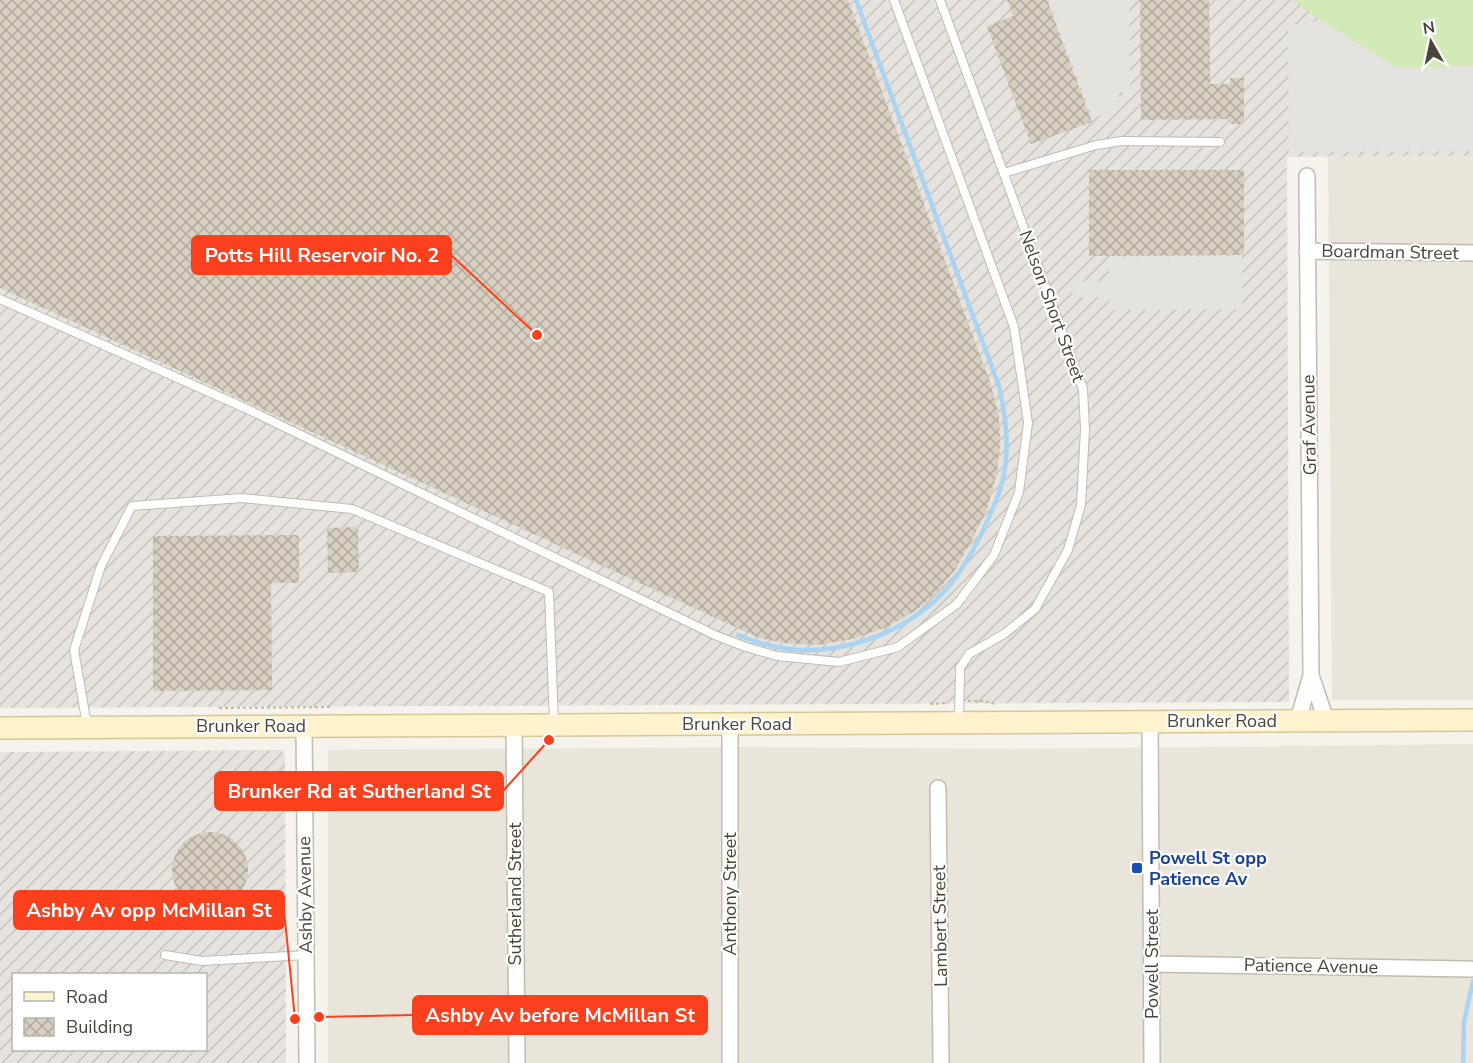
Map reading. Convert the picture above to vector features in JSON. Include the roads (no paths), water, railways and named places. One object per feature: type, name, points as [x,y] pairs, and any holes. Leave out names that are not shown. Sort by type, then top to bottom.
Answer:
[{"type":"main road","name":"Brunker Road","points":[[0,728],[1473,720]]},
{"type":"street","name":"Graf Avenue","points":[[1298,720],[1311,675],[1307,176]]},
{"type":"street","name":"Boardman Street","points":[[1308,251],[1473,253]]},
{"type":"street","name":"Graf Avenue","points":[[1311,675],[1326,720]]},
{"type":"street","name":"Powell Street","points":[[1150,721],[1152,1063]]},
{"type":"street","name":"Sutherland Street","points":[[514,724],[517,1063]]},
{"type":"street","name":"Anthony Street","points":[[730,724],[730,1063]]},
{"type":"street","name":"Ashby Avenue","points":[[304,726],[307,1063]]},
{"type":"street","name":"Lambert Street","points":[[938,788],[941,1063]]},
{"type":"street","name":"Patience Avenue","points":[[1152,964],[1470,969]]},
{"type":"lane","points":[[0,299],[245,408],[717,636],[777,656],[839,663],[898,647],[957,604],[994,555],[1019,492],[1028,423],[1014,327],[894,0]]},
{"type":"lane","name":"Nelson Short Street","points":[[940,0],[1083,389],[1085,429],[1081,505],[1068,550],[1035,609],[1004,634],[969,654],[960,668],[959,721]]},
{"type":"lane","points":[[1004,173],[1096,145],[1122,141],[1220,142]]},
{"type":"lane","points":[[88,727],[74,650],[101,566],[132,506],[242,498],[352,509],[549,592],[554,724]]},
{"type":"lane","points":[[165,955],[202,961],[306,955]]},
{"type":"waterway","points":[[738,635],[789,649],[815,650],[840,647],[866,640],[913,618],[951,584],[964,566],[982,533],[1004,477],[1005,417],[999,386],[856,0]]},
{"type":"waterway","points":[[1463,1063],[1464,1022],[1473,981]]},
{"type":"place","name":"Potts Hill Reservoir No. 2","points":[[537,335]]},
{"type":"place","name":"Brunker Rd at Sutherland St","points":[[549,740]]},
{"type":"place","name":"Powell St opp Patience Av","points":[[1137,868]]},
{"type":"place","name":"Ashby Av before McMillan St","points":[[319,1017]]},
{"type":"place","name":"Ashby Av opp McMillan St","points":[[295,1019]]}]
